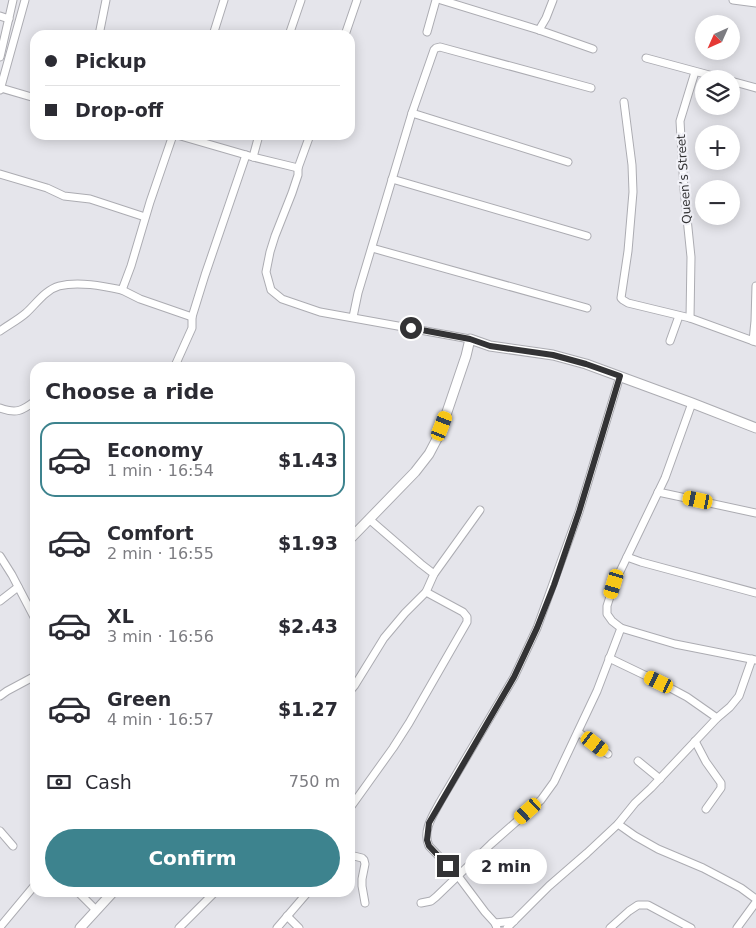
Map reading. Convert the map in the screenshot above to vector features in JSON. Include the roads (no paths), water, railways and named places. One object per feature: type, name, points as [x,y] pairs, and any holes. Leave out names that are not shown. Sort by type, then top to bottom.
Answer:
[{"type":"street","points":[[0,56],[13,0]]},
{"type":"street","points":[[25,0],[0,89],[30,97]]},
{"type":"street","points":[[101,30],[106,0]]},
{"type":"street","points":[[215,30],[224,0]]},
{"type":"street","points":[[291,30],[301,0]]},
{"type":"street","points":[[347,30],[357,0]]},
{"type":"street","points":[[427,32],[436,0]]},
{"type":"street","points":[[441,0],[539,30],[593,49]]},
{"type":"street","points":[[470,9],[473,0]]},
{"type":"street","points":[[539,30],[553,0]]},
{"type":"street","points":[[733,0],[756,3]]},
{"type":"street","points":[[0,16],[9,18]]},
{"type":"street","points":[[353,317],[358,293],[412,113],[436,48],[440,47],[591,88]]},
{"type":"street","points":[[646,58],[695,72]]},
{"type":"street","name":"Queen’s Street","points":[[690,318],[690,257],[680,121],[695,72]]},
{"type":"street","points":[[740,84],[756,88]]},
{"type":"street","points":[[624,102],[632,165],[633,192],[628,250],[621,298],[628,303],[690,318],[755,341],[756,286]]},
{"type":"street","points":[[412,113],[568,162]]},
{"type":"street","points":[[122,290],[150,202],[173,140]]},
{"type":"street","points":[[193,140],[298,168]]},
{"type":"street","points":[[177,362],[192,328],[192,317],[208,266],[257,140]]},
{"type":"street","points":[[308,140],[298,168],[298,175],[292,193],[274,236],[266,272],[271,290],[277,296],[320,312],[470,339],[490,346],[553,355],[586,364],[756,428]]},
{"type":"street","points":[[0,174],[47,188],[64,196],[90,199],[146,216]]},
{"type":"street","points":[[392,179],[587,236]]},
{"type":"street","points":[[372,248],[588,308]]},
{"type":"street","points":[[0,331],[25,314],[46,293],[58,286],[78,284],[122,290],[140,299],[192,317]]},
{"type":"street","points":[[670,341],[679,316]]},
{"type":"street","points":[[355,534],[415,472],[429,454],[439,435],[470,339]]},
{"type":"street","points":[[514,921],[496,926],[458,876],[429,846],[427,840],[429,823],[514,677],[537,628],[579,512],[620,376]]},
{"type":"street","points":[[507,928],[549,886],[618,824],[635,803],[717,718],[730,707],[739,696],[754,660],[675,644],[620,628],[607,614],[607,606],[614,584],[665,478],[692,403]]},
{"type":"street","points":[[0,408],[9,412],[24,410],[30,405]]},
{"type":"street","points":[[658,492],[756,513]]},
{"type":"street","points":[[355,685],[384,638],[426,592],[434,574],[480,510]]},
{"type":"street","points":[[369,519],[434,574]]},
{"type":"street","points":[[0,556],[30,609]]},
{"type":"street","points":[[627,557],[756,593]]},
{"type":"street","points":[[0,601],[18,587]]},
{"type":"street","points":[[355,801],[409,723],[467,622],[467,617],[463,612],[426,592]]},
{"type":"street","points":[[421,903],[431,902],[491,844],[541,800],[554,782],[597,691],[620,628]]},
{"type":"street","points":[[609,658],[687,697],[717,718]]},
{"type":"street","points":[[0,696],[30,679]]},
{"type":"street","points":[[578,732],[608,754]]},
{"type":"street","points":[[695,741],[706,762],[721,783],[721,788],[706,809]]},
{"type":"street","points":[[638,761],[660,779]]},
{"type":"street","points":[[618,824],[658,849],[717,875],[741,888],[756,901],[738,928]]},
{"type":"street","points":[[0,831],[13,846]]},
{"type":"street","points":[[355,856],[362,858],[365,864],[362,879],[365,903]]},
{"type":"street","points":[[0,927],[30,891]]},
{"type":"street","points":[[83,897],[96,910]]},
{"type":"street","points":[[80,928],[108,897]]},
{"type":"street","points":[[179,928],[209,897]]},
{"type":"street","points":[[277,928],[304,897]]},
{"type":"street","points":[[610,928],[638,905],[648,905],[691,928]]},
{"type":"street","points":[[287,916],[299,928]]}]
